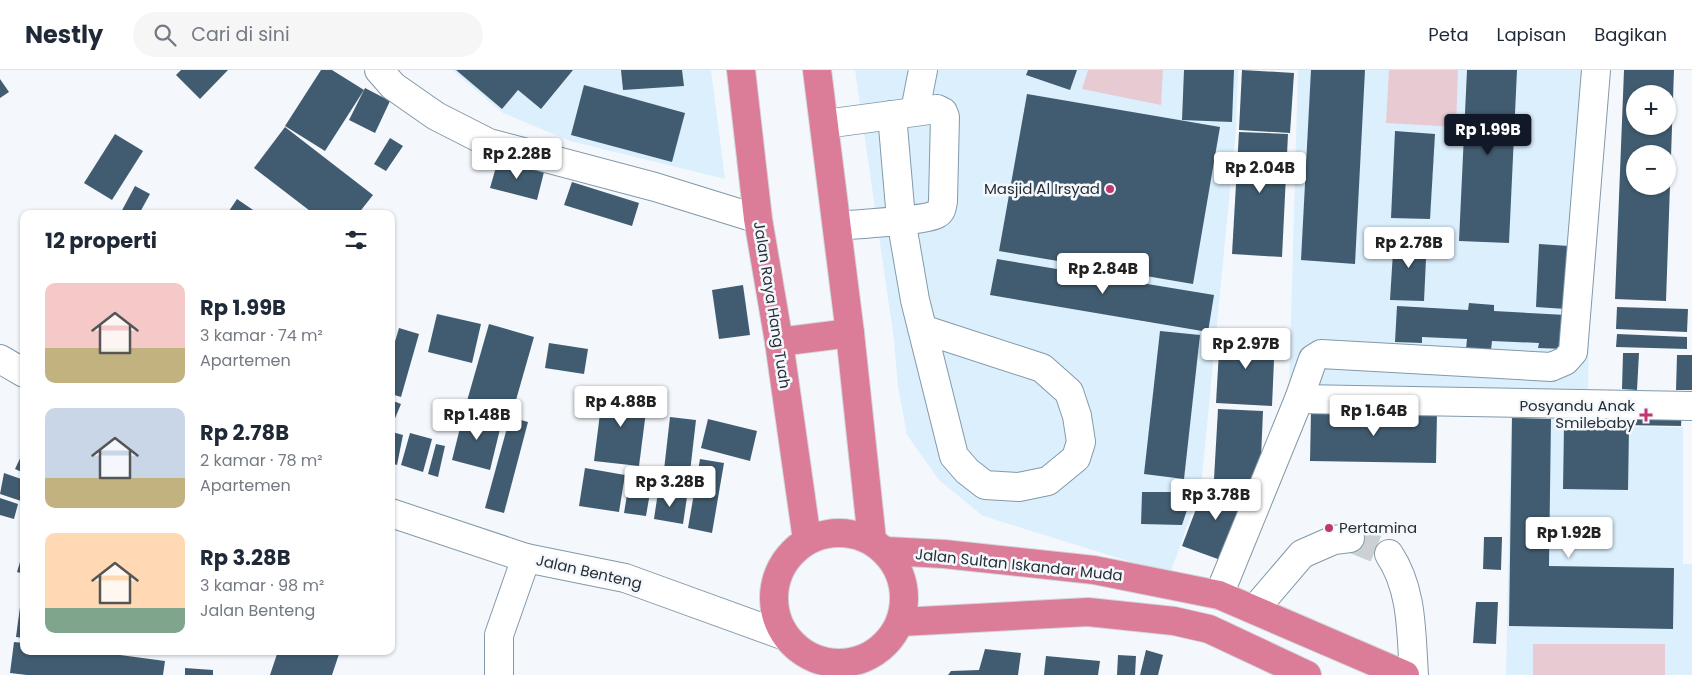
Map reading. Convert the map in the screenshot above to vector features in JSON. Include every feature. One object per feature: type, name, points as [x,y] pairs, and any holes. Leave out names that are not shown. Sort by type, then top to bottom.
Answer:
[{"type":"highway","name":"Jalan Raya Hang Tuah","points":[[741,70],[758,219],[779,342],[807,540]]},
{"type":"highway","points":[[817,70],[879,546],[904,584],[901,622],[878,651],[844,669],[821,662],[801,652],[784,636],[774,610],[775,583],[786,558],[807,540],[839,532],[879,546]]},
{"type":"highway","points":[[779,342],[850,333]]},
{"type":"highway","name":"Jalan Sultan Iskandar Muda","points":[[879,546],[1094,570],[1219,594],[1405,675]]},
{"type":"highway","points":[[901,622],[1088,612],[1174,621],[1209,630],[1308,675]]},
{"type":"street","points":[[379,70],[393,86],[436,116],[489,143],[655,187],[758,219]]},
{"type":"street","points":[[922,329],[1042,368],[1069,392],[1077,416],[1081,442],[1076,458],[1048,481],[1019,487],[985,485],[967,471],[954,456],[922,329],[901,220],[904,113],[923,70]]},
{"type":"street","points":[[1219,594],[1299,399],[1313,359],[1321,354],[1551,367],[1565,361],[1573,352],[1596,70]]},
{"type":"street","points":[[825,124],[904,113],[937,110],[943,112],[942,209],[934,216],[837,226]]},
{"type":"street","points":[[0,359],[20,371]]},
{"type":"street","points":[[1299,399],[1692,406]]},
{"type":"street","name":"Jalan Benteng","points":[[395,514],[526,558],[625,578],[784,636]]},
{"type":"street","points":[[1255,609],[1302,554],[1334,540],[1350,538]]},
{"type":"street","points":[[1389,554],[1397,566],[1408,596],[1414,675]]},
{"type":"street","points":[[499,675],[499,635],[526,558]]},
{"type":"shaded area","points":[[452,70],[711,70],[725,179],[570,141],[503,113]]},
{"type":"shaded area","points":[[855,70],[1238,70],[1236,129],[1201,487],[1170,574],[983,516],[939,480],[907,435],[898,387],[894,340]]},
{"type":"shaded area","points":[[1088,70],[1163,70],[1161,105],[1082,89]]},
{"type":"shaded area","points":[[1298,70],[1593,70],[1588,396],[1289,390]]},
{"type":"shaded area","points":[[1389,70],[1458,70],[1456,127],[1386,123]]},
{"type":"shaded area","points":[[1511,417],[1563,418],[1563,426],[1683,427],[1683,564],[1692,564],[1692,675],[1506,675]]},
{"type":"shaded area","points":[[1533,644],[1665,644],[1665,675],[1533,675]]},
{"type":"building","points":[[181,70],[228,70],[200,99],[176,75]]},
{"type":"building","points":[[321,70],[332,70],[364,90],[325,151],[285,126]]},
{"type":"building","points":[[456,70],[573,70],[541,109],[518,90],[502,109]]},
{"type":"building","points":[[621,70],[682,70],[684,86],[623,90]]},
{"type":"building","points":[[1028,70],[1077,70],[1070,90],[1026,75]]},
{"type":"building","points":[[1184,70],[1234,70],[1232,122],[1182,120]]},
{"type":"building","points":[[1242,70],[1294,73],[1290,133],[1239,130]]},
{"type":"building","points":[[1311,70],[1365,70],[1355,264],[1301,260]]},
{"type":"building","points":[[1467,70],[1517,70],[1509,243],[1459,241]]},
{"type":"building","points":[[1624,70],[1674,70],[1673,85],[1626,85],[1626,135],[1672,135],[1671,145],[1626,145],[1626,195],[1670,195],[1666,301],[1615,299]]},
{"type":"building","points":[[0,79],[9,92],[0,98]]},
{"type":"building","points":[[584,85],[685,113],[672,162],[571,135]]},
{"type":"building","points":[[365,88],[390,101],[375,133],[349,120]]},
{"type":"building","name":"Masjid Al Irsyad","points":[[1027,94],[1220,127],[1193,284],[999,251]]},
{"type":"building","points":[[285,127],[373,195],[361,210],[309,210],[254,168]]},
{"type":"building","points":[[1395,131],[1435,134],[1430,219],[1391,218]]},
{"type":"building","points":[[1239,132],[1288,134],[1282,257],[1232,254]]},
{"type":"building","points":[[115,134],[143,151],[112,200],[84,183]]},
{"type":"building","points":[[390,138],[403,146],[386,171],[374,164]]},
{"type":"building","points":[[498,160],[544,172],[537,200],[490,188]]},
{"type":"building","points":[[572,182],[639,203],[632,226],[564,205]]},
{"type":"building","points":[[135,186],[150,194],[141,210],[122,210]]},
{"type":"building","points":[[237,199],[253,210],[230,210]]},
{"type":"building","points":[[1394,236],[1427,237],[1424,301],[1390,300]]},
{"type":"building","points":[[1539,244],[1569,246],[1566,309],[1536,307]]},
{"type":"building","points":[[997,259],[1214,295],[1208,332],[990,295]]},
{"type":"building","points":[[743,285],[750,335],[719,339],[712,290]]},
{"type":"building","points":[[1469,303],[1494,305],[1494,311],[1566,315],[1564,349],[1538,348],[1539,343],[1492,341],[1491,350],[1466,349],[1467,339],[1422,337],[1422,343],[1395,342],[1397,306],[1468,310]]},
{"type":"building","points":[[1617,307],[1688,309],[1687,332],[1616,329]]},
{"type":"building","points":[[437,314],[481,324],[472,363],[428,352]]},
{"type":"building","points":[[489,324],[534,337],[512,414],[467,401]]},
{"type":"building","points":[[399,328],[419,334],[401,397],[395,395],[395,342]]},
{"type":"building","points":[[1160,331],[1200,335],[1184,479],[1144,474]]},
{"type":"building","points":[[1220,334],[1275,337],[1272,406],[1216,403]]},
{"type":"building","points":[[1617,334],[1687,337],[1687,349],[1616,347]]},
{"type":"building","points":[[549,343],[588,349],[584,374],[545,368]]},
{"type":"building","points":[[1623,353],[1639,353],[1637,390],[1622,389]]},
{"type":"building","points":[[1677,355],[1692,355],[1692,390],[1676,390]]},
{"type":"building","points":[[603,390],[648,396],[639,466],[594,461]]},
{"type":"building","points":[[395,402],[401,404],[395,418]]},
{"type":"building","points":[[1218,409],[1263,411],[1260,482],[1214,479]]},
{"type":"building","points":[[1623,410],[1682,411],[1681,426],[1623,425]]},
{"type":"building","points":[[1311,411],[1437,413],[1436,463],[1310,461]]},
{"type":"building","points":[[464,412],[502,421],[490,470],[452,460]]},
{"type":"building","points":[[510,417],[528,422],[504,513],[485,508]]},
{"type":"building","points":[[670,417],[696,420],[690,472],[664,470]]},
{"type":"building","points":[[1512,418],[1551,419],[1549,566],[1674,568],[1673,629],[1509,626]]},
{"type":"building","points":[[708,419],[757,431],[750,461],[701,448]]},
{"type":"building","points":[[1564,426],[1629,428],[1628,490],[1563,489]]},
{"type":"building","points":[[395,433],[403,435],[397,465],[395,464]]},
{"type":"building","points":[[410,433],[432,439],[423,472],[401,465]]},
{"type":"building","points":[[436,444],[445,446],[438,477],[428,474]]},
{"type":"building","points":[[20,458],[20,471],[15,469]]},
{"type":"building","points":[[700,459],[724,463],[712,533],[688,528]]},
{"type":"building","points":[[585,468],[625,475],[619,512],[579,506]]},
{"type":"building","points":[[4,473],[20,479],[20,501],[0,494]]},
{"type":"building","points":[[630,477],[652,481],[646,516],[624,513]]},
{"type":"building","points":[[1207,480],[1250,497],[1226,562],[1182,546]]},
{"type":"building","points":[[658,492],[687,497],[683,524],[654,519]]},
{"type":"building","points":[[1142,492],[1193,492],[1182,525],[1141,524]]},
{"type":"building","points":[[0,498],[18,504],[14,519],[0,515]]},
{"type":"building","points":[[1484,537],[1502,537],[1501,570],[1483,569]]},
{"type":"building","points":[[20,562],[20,573],[17,572]]},
{"type":"building","points":[[1476,602],[1498,602],[1496,644],[1473,643]]},
{"type":"building","points":[[20,607],[20,638],[16,637]]},
{"type":"building","points":[[14,642],[20,643],[20,655],[120,655],[165,661],[163,675],[27,675],[10,673]]},
{"type":"building","points":[[985,649],[1021,653],[1018,675],[948,675],[951,671],[979,670]]},
{"type":"building","points":[[1146,650],[1163,655],[1158,675],[1140,675]]},
{"type":"building","points":[[277,655],[339,655],[332,675],[270,675]]},
{"type":"building","points":[[1118,655],[1136,656],[1135,675],[1117,675]]},
{"type":"building","points":[[1046,656],[1100,661],[1098,675],[1044,675]]},
{"type":"building","points":[[185,668],[213,670],[213,675],[185,675]]},
{"type":"tunnel","points":[[1350,538],[1389,554]]},
{"type":"place","name":"Masjid Al Irsyad","points":[[1110,189]]},
{"type":"place","name":"Posyandu Anak Smilebaby","points":[[1646,415]]},
{"type":"place","name":"Pertamina","points":[[1329,528]]}]
